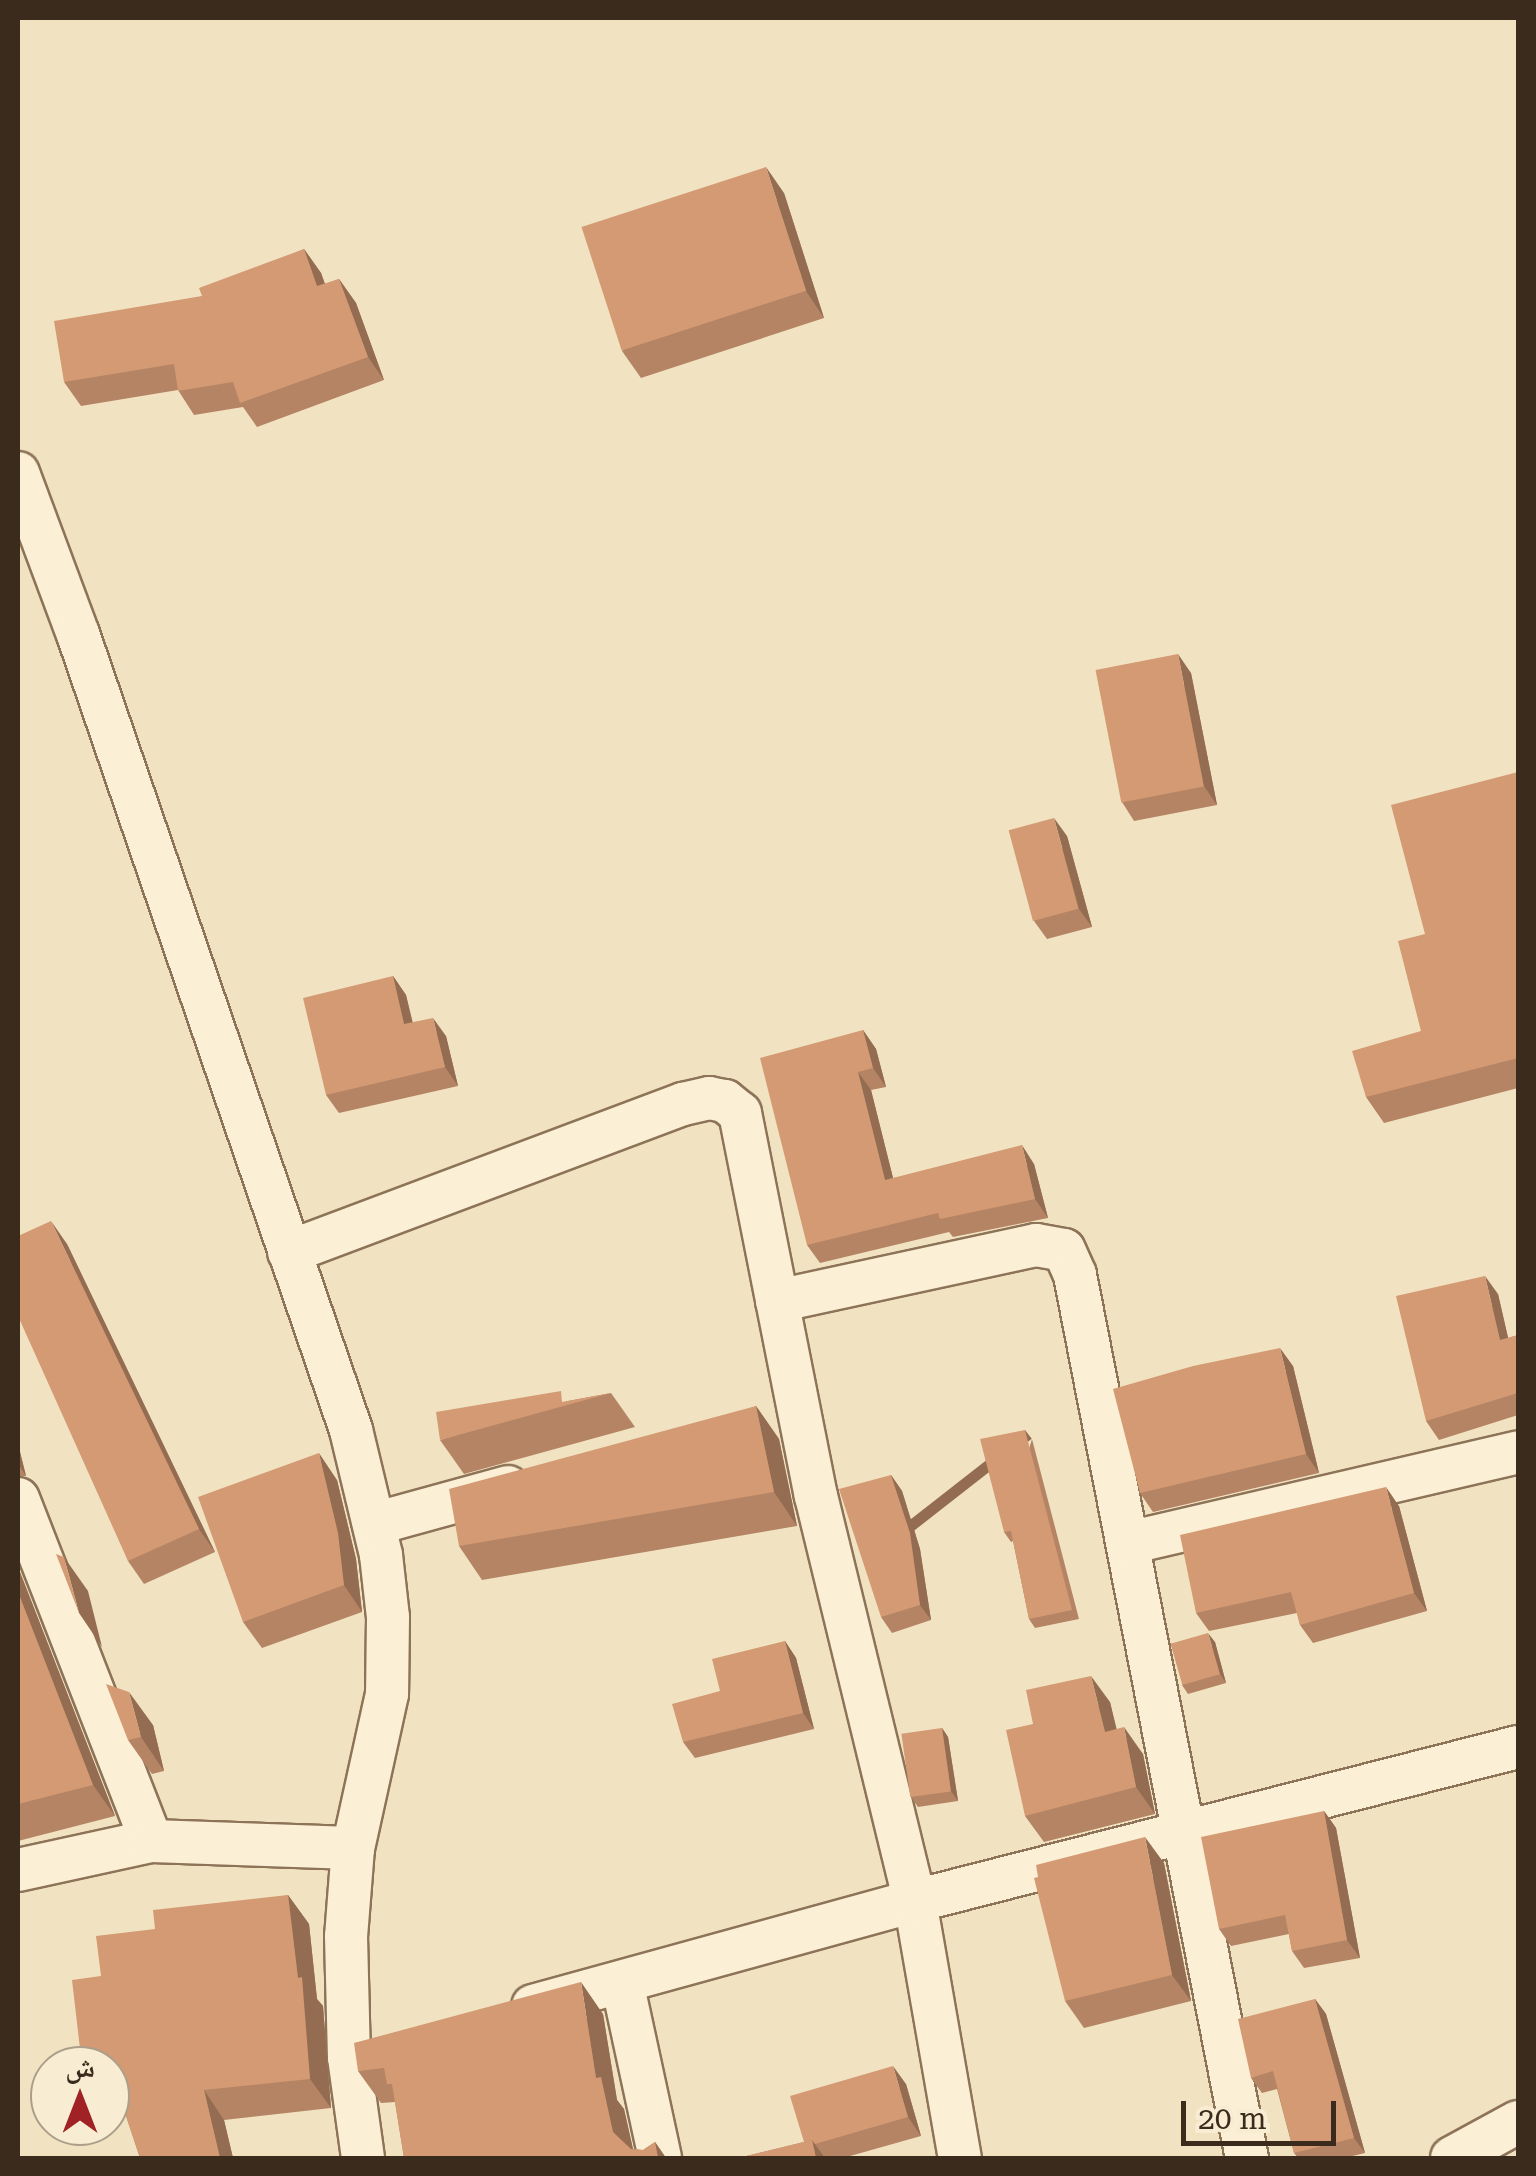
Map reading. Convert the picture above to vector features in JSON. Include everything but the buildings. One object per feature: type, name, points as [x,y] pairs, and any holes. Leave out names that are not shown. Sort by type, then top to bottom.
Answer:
[{"type":"street","points":[[18,473],[78,634],[351,1430],[374,1524],[388,1617],[386,1694],[353,1848],[346,1936],[367,2052],[364,2158]]},
{"type":"street","points":[[290,1252],[683,1104],[710,1098],[724,1101],[740,1113],[777,1301],[780,1413],[915,1901],[960,2158]]},
{"type":"street","points":[[777,1301],[1036,1245],[1064,1250],[1076,1275],[1246,2158]]},
{"type":"street","points":[[1128,1543],[1518,1452]]},
{"type":"street","points":[[374,1524],[540,1478]]},
{"type":"street","points":[[18,1500],[151,1841]]},
{"type":"street","points":[[494,2017],[915,1901],[1518,1747]]},
{"type":"street","points":[[18,1870],[151,1841],[353,1848]]},
{"type":"street","points":[[622,1982],[660,2158]]},
{"type":"street","points":[[1452,2158],[1518,2122]]}]
